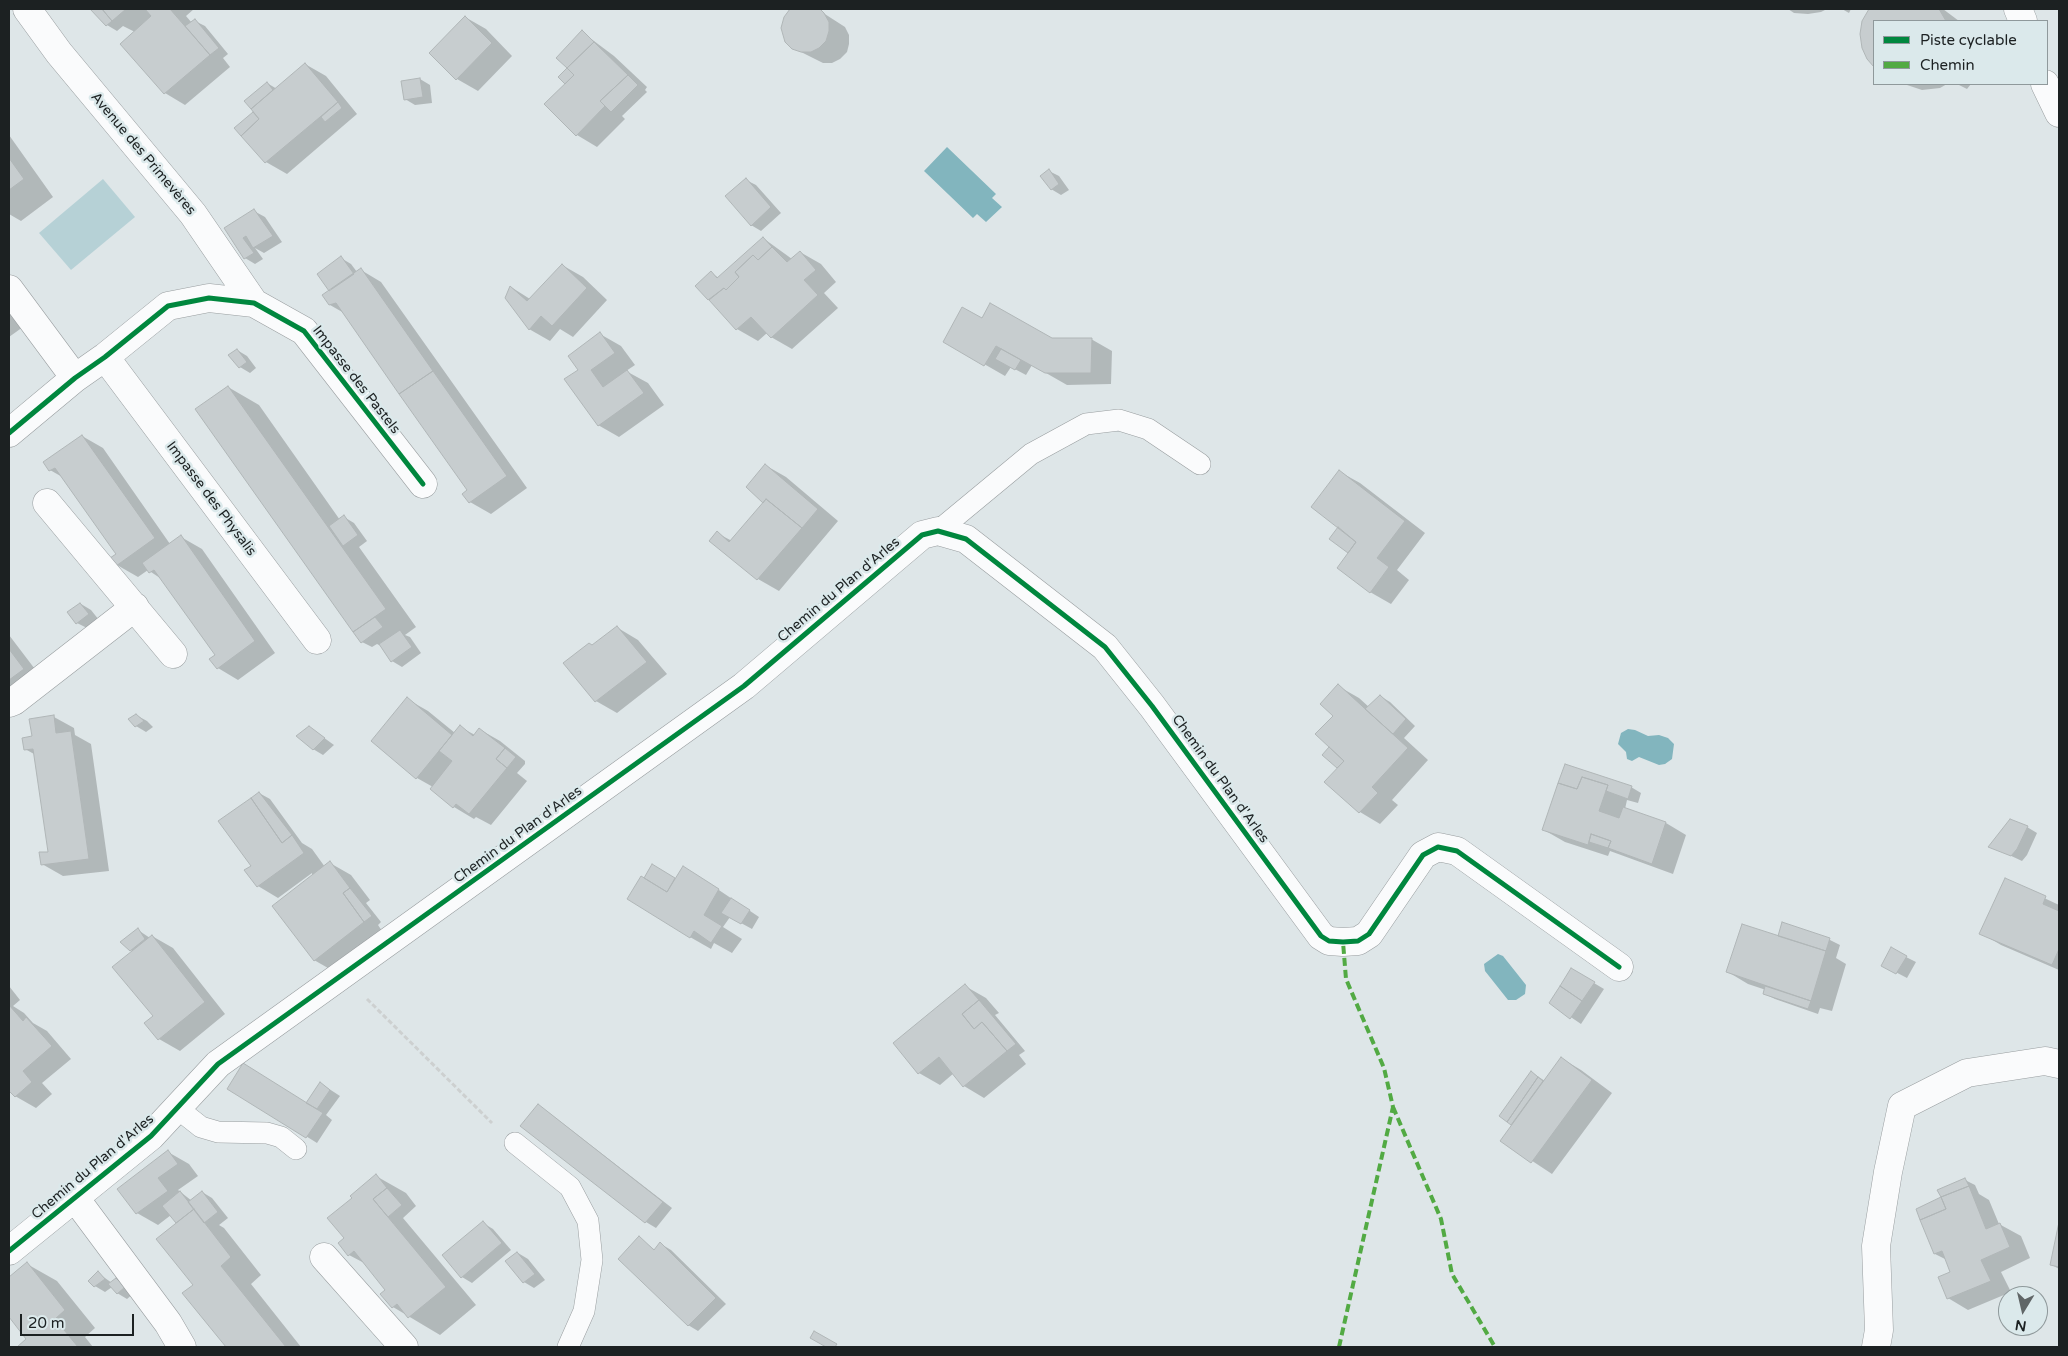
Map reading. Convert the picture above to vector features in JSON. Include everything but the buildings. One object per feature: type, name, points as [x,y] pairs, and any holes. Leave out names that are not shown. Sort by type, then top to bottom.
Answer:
[{"type":"street","name":"Avenue des Primevères","points":[[27,9],[59,53],[193,214],[254,303]]},
{"type":"street","points":[[2046,85],[2059,113]]},
{"type":"street","points":[[9,289],[75,378]]},
{"type":"street","name":"Impasse des Pastels","points":[[9,433],[75,378],[105,357],[168,306],[209,298],[254,303],[304,331],[423,484]]},
{"type":"street","name":"Impasse des Physalis","points":[[105,357],[317,640]]},
{"type":"street","points":[[47,503],[173,654]]},
{"type":"street","name":"Chemin du Plan d'Arles","points":[[9,1251],[151,1136],[218,1064],[744,686],[922,535],[938,531],[966,539],[1105,647],[1152,706],[1321,936],[1330,941],[1343,942],[1358,941],[1369,934],[1423,855],[1438,847],[1457,851],[1618,967]]},
{"type":"street","points":[[9,703],[135,607]]},
{"type":"street","points":[[1876,1347],[1879,1330],[1876,1246],[1888,1172],[1902,1106],[1968,1073],[2045,1061],[2059,1064]]},
{"type":"street","points":[[74,1198],[168,1323],[182,1347]]},
{"type":"street","points":[[324,1257],[404,1347]]},
{"type":"lane","points":[[938,531],[1031,454],[1086,424],[1119,420],[1148,429],[1200,464]]},
{"type":"lane","points":[[177,1108],[201,1128],[218,1132],[267,1133],[281,1137],[296,1149]]},
{"type":"lane","points":[[515,1143],[570,1187],[588,1221],[592,1260],[584,1311],[568,1347]]},
{"type":"path","points":[[343,975],[488,1120],[515,1143]]},
{"type":"shaded area","points":[[103,179],[135,217],[71,270],[39,233]]},
{"type":"water","points":[[947,147],[996,194],[992,198],[1002,207],[986,222],[977,214],[973,218],[924,171]]},
{"type":"water","points":[[1628,729],[1648,736],[1659,735],[1668,738],[1674,744],[1672,759],[1665,764],[1659,765],[1639,757],[1632,761],[1627,759],[1626,752],[1618,744],[1621,733]]},
{"type":"water","points":[[1498,954],[1503,956],[1526,985],[1525,994],[1516,1000],[1508,1000],[1485,971],[1484,964]]},
{"type":"marked path","points":[[1339,1347],[1393,1107],[1384,1068],[1346,979],[1343,942]]},
{"type":"marked path","points":[[1393,1107],[1441,1219],[1452,1274],[1495,1347]]},
{"type":"cycle path","points":[[9,433],[75,378],[105,357],[168,306],[209,298],[254,303],[304,331],[423,484]]},
{"type":"cycle path","points":[[9,1251],[151,1136],[218,1064],[744,686],[922,535],[938,531],[966,539],[1105,647],[1152,706],[1321,936],[1329,941],[1343,942],[1358,941],[1369,934],[1423,855],[1438,847],[1457,851],[1619,967]]}]
